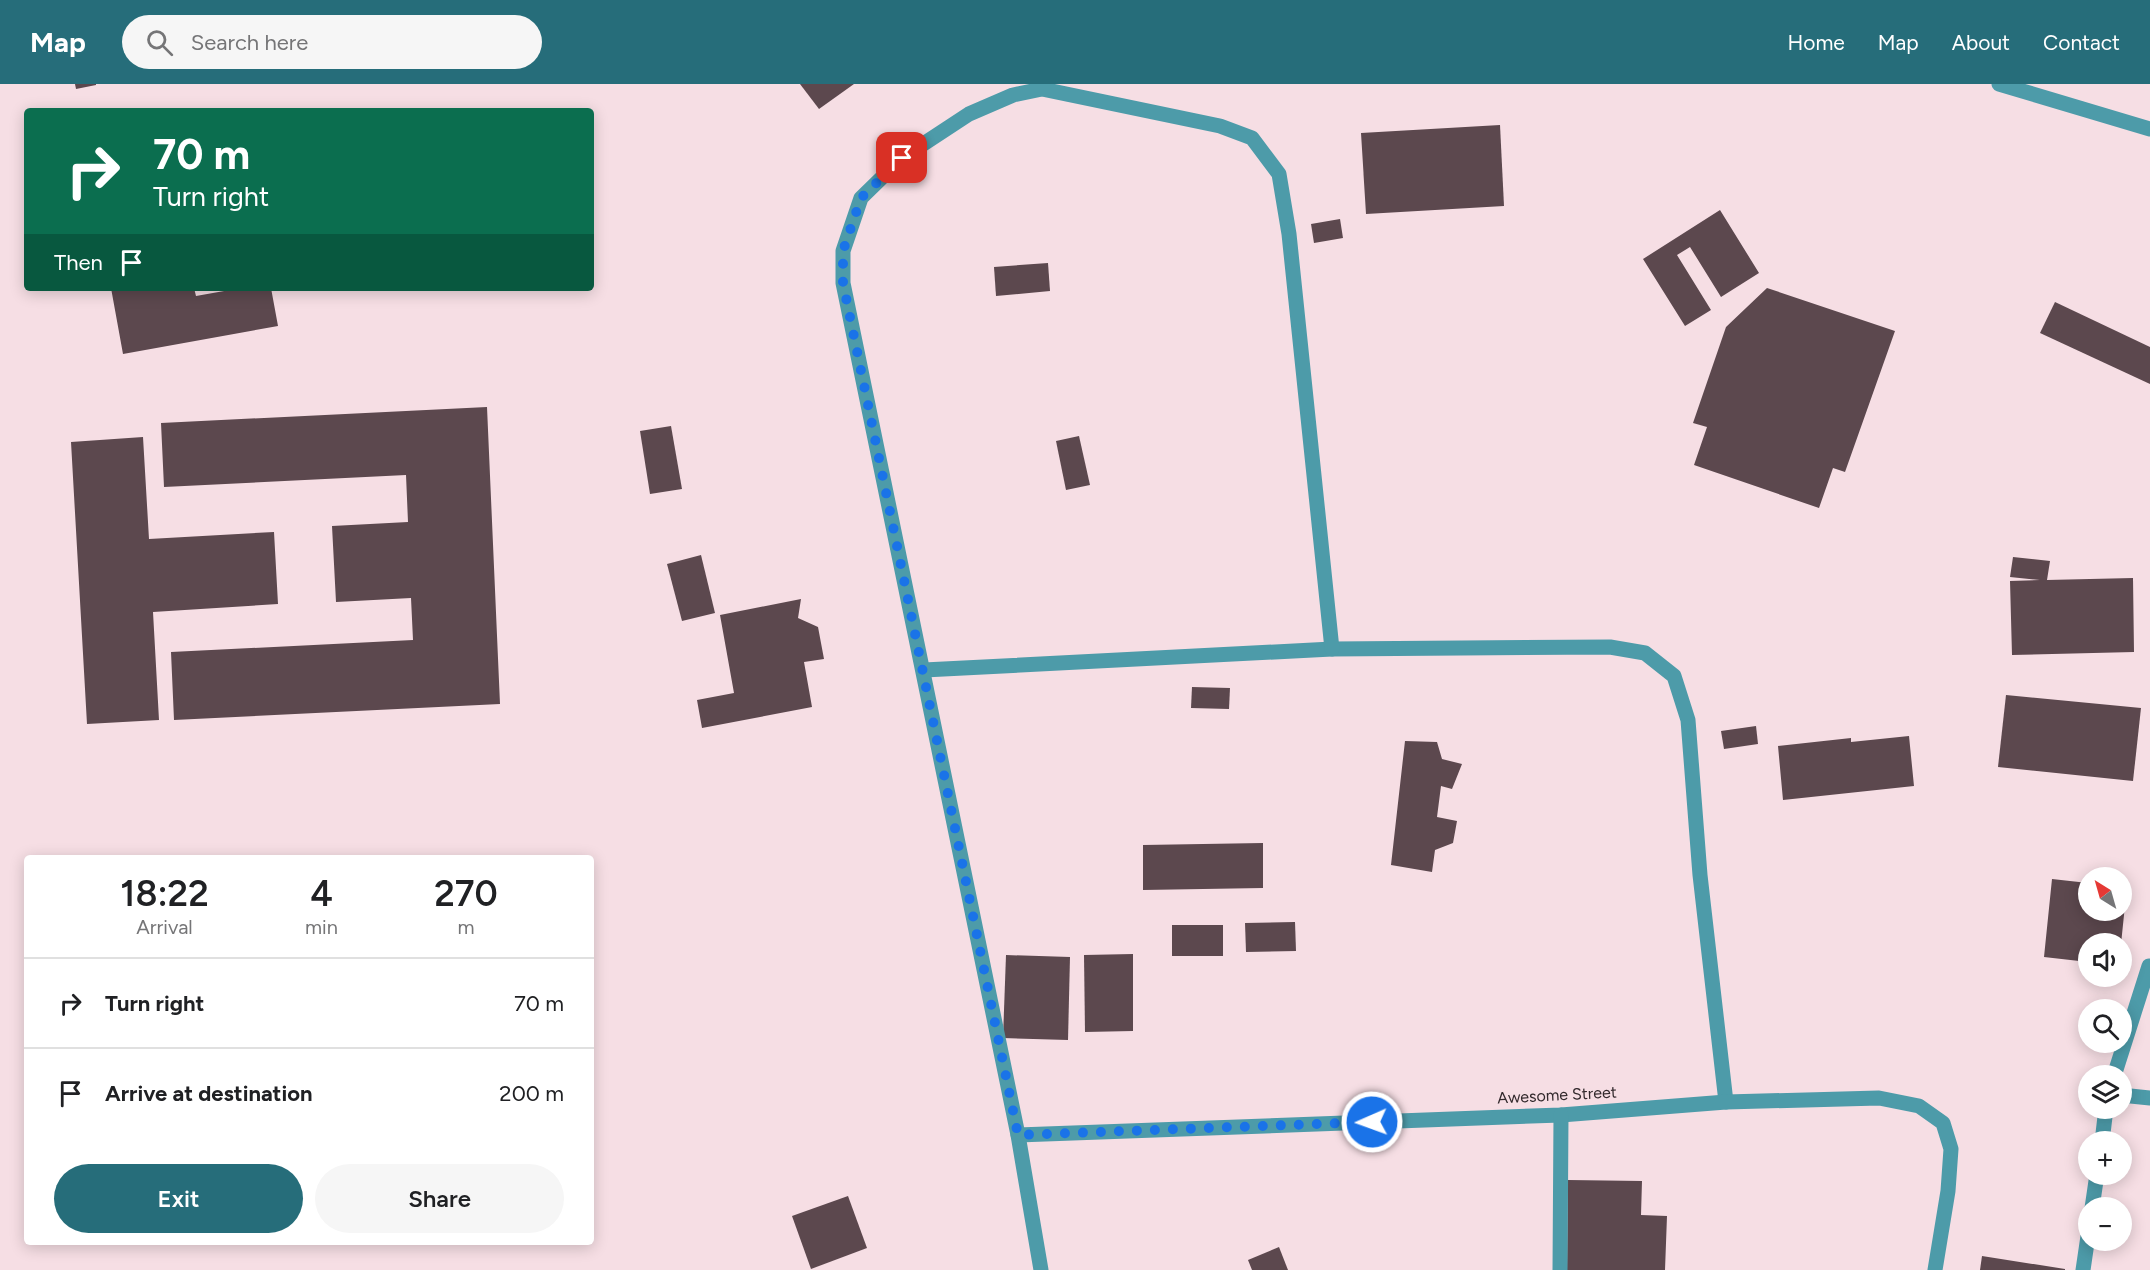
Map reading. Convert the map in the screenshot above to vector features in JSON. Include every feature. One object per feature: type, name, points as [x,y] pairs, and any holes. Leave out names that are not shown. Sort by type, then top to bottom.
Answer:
[{"type":"street","points":[[1999,84],[2150,129]]},
{"type":"street","points":[[1041,1270],[1018,1135],[843,283],[843,251],[861,198],[902,158],[969,114],[1013,95],[1042,89],[1220,126],[1252,138],[1279,174],[1289,234],[1332,649]]},
{"type":"street","points":[[924,670],[1332,649],[1610,647],[1645,653],[1674,676],[1688,720],[1700,875],[1726,1102]]},
{"type":"street","points":[[2118,1065],[2149,966]]},
{"type":"street","points":[[2132,1096],[2150,1098]]},
{"type":"street","name":"Awesome Street","points":[[1018,1135],[1561,1114],[1726,1102],[1880,1098],[1919,1106],[1943,1123],[1951,1149],[1948,1191],[1935,1270]]},
{"type":"street","points":[[1560,1270],[1561,1114]]},
{"type":"street","points":[[2083,1270],[2086,1251]]},
{"type":"building","points":[[75,84],[96,84],[96,85],[76,89]]},
{"type":"building","points":[[800,84],[854,84],[819,109]]},
{"type":"building","points":[[1500,125],[1504,206],[1366,214],[1361,133]]},
{"type":"building","points":[[1720,210],[1759,273],[1721,297],[1690,247],[1677,255],[1711,310],[1685,326],[1643,259]]},
{"type":"building","points":[[1340,219],[1343,238],[1314,243],[1311,224]]},
{"type":"building","points":[[1048,263],[1050,291],[996,296],[994,267]]},
{"type":"building","points":[[1767,288],[1895,331],[1845,472],[1833,468],[1819,508],[1694,465],[1707,427],[1693,423],[1726,327]]},
{"type":"building","points":[[112,291],[195,291],[196,296],[224,291],[272,291],[278,326],[123,354]]},
{"type":"building","points":[[2055,302],[2150,347],[2150,384],[2040,333]]},
{"type":"building","points":[[487,407],[500,704],[174,720],[171,652],[413,640],[411,598],[336,602],[332,526],[408,522],[406,475],[164,487],[161,423]]},
{"type":"building","points":[[671,426],[682,489],[650,494],[640,431]]},
{"type":"building","points":[[1079,436],[1090,485],[1066,490],[1056,441]]},
{"type":"building","points":[[143,437],[149,539],[274,532],[278,604],[153,612],[159,720],[87,724],[71,442]]},
{"type":"building","points":[[701,555],[715,613],[682,621],[667,564]]},
{"type":"building","points":[[2013,557],[2050,561],[2047,580],[2133,578],[2134,652],[2012,655],[2010,581],[2040,580],[2010,577]]},
{"type":"building","points":[[801,599],[798,618],[818,627],[824,659],[804,662],[812,707],[702,728],[697,700],[734,693],[720,615]]},
{"type":"building","points":[[1192,687],[1230,688],[1229,709],[1191,708]]},
{"type":"building","points":[[2006,695],[2141,708],[2133,781],[1998,767]]},
{"type":"building","points":[[1756,726],[1758,744],[1724,749],[1721,731]]},
{"type":"building","points":[[1909,736],[1914,786],[1783,800],[1778,746],[1851,738],[1851,742]]},
{"type":"building","points":[[1405,741],[1437,742],[1442,759],[1462,764],[1452,789],[1441,786],[1437,817],[1457,821],[1453,843],[1435,850],[1432,872],[1391,865]]},
{"type":"building","points":[[1263,843],[1263,888],[1143,890],[1143,845]]},
{"type":"building","points":[[2052,879],[2078,882],[2078,921],[2123,921],[2122,933],[2078,933],[2078,961],[2044,957]]},
{"type":"building","points":[[1295,922],[1296,951],[1246,952],[1245,923]]},
{"type":"building","points":[[1172,925],[1223,925],[1223,956],[1172,956]]},
{"type":"building","points":[[1133,954],[1133,1031],[1085,1032],[1084,955]]},
{"type":"building","points":[[1006,955],[1070,957],[1068,1040],[1003,1038]]},
{"type":"building","points":[[1568,1180],[1642,1181],[1641,1215],[1667,1216],[1665,1270],[1567,1270]]},
{"type":"building","points":[[848,1196],[867,1248],[811,1269],[792,1216]]},
{"type":"building","points":[[1279,1247],[1288,1270],[1252,1270],[1248,1260]]},
{"type":"building","points":[[1982,1256],[2065,1269],[2065,1270],[1980,1270]]},
{"type":"route","points":[[902,158],[861,198],[843,251],[843,283],[1018,1135],[1372,1122]]}]
